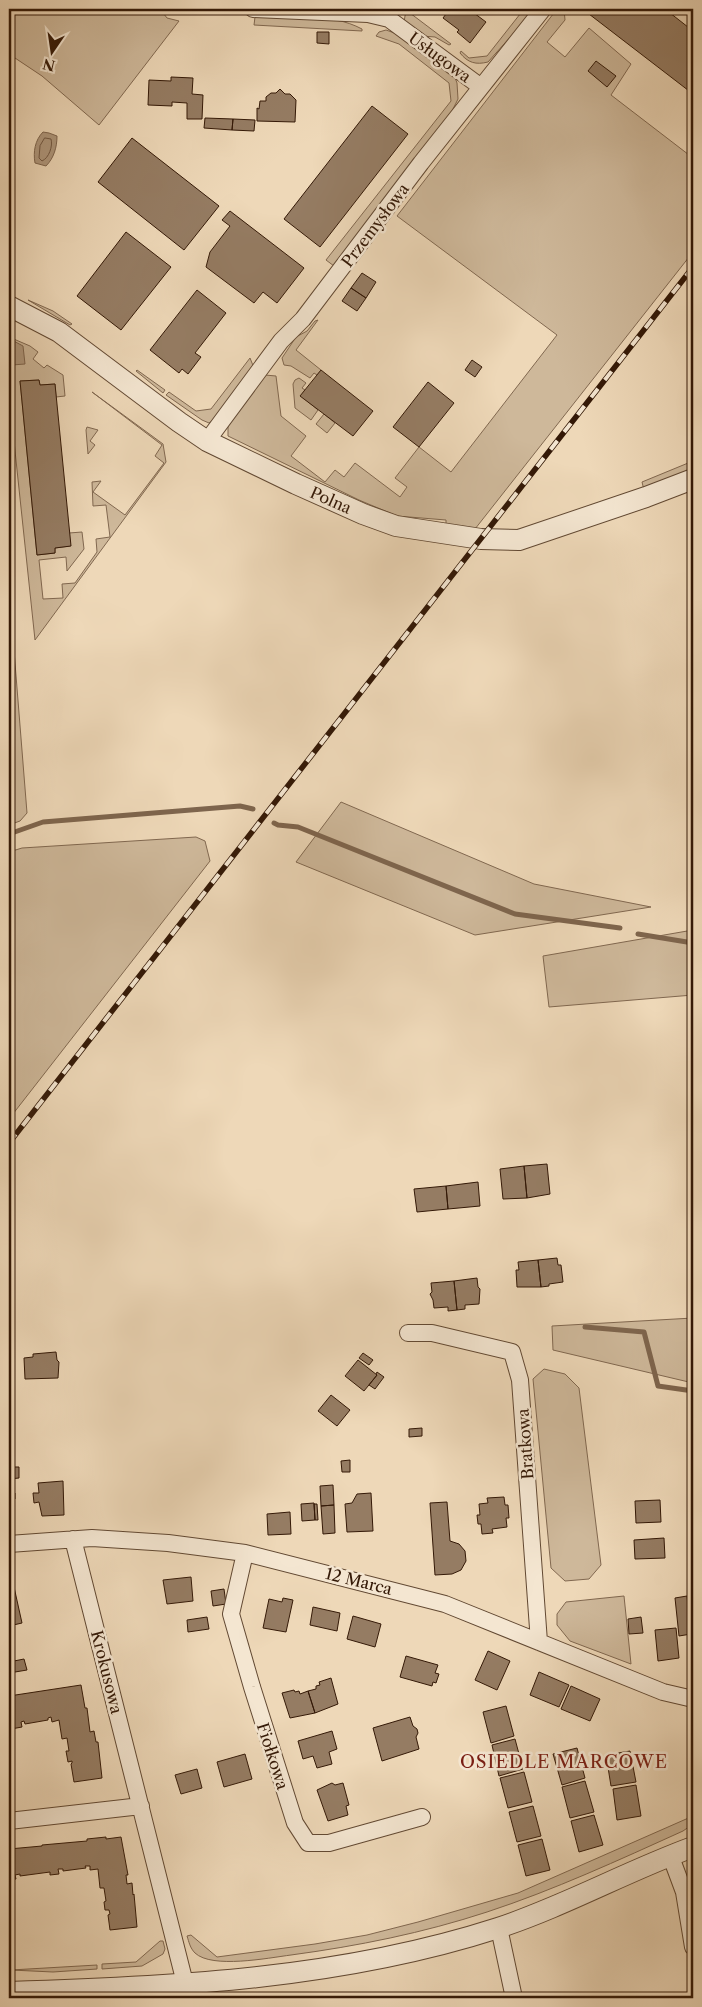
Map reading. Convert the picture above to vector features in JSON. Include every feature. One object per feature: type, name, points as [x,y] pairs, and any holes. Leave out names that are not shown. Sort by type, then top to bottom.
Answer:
[{"type":"street","name":"Usługowa","points":[[253,9],[368,14],[389,19],[481,87]]},
{"type":"street","name":"Przemysłowa","points":[[207,441],[281,341],[303,319],[543,9]]},
{"type":"street","name":"Polna","points":[[9,306],[59,332],[207,441],[296,484],[363,514],[396,526],[481,539],[518,540],[646,497],[693,478]]},
{"type":"street","name":"Bratkowa","points":[[408,1333],[432,1333],[512,1352],[520,1380],[540,1642]]},
{"type":"street","name":"12 Marca","points":[[9,1544],[92,1538],[245,1553],[431,1599],[663,1692],[693,1699]]},
{"type":"street","name":"Krokusowa","points":[[73,1539],[186,1983]]},
{"type":"street","name":"Fiołkowa","points":[[245,1553],[231,1614],[295,1823],[308,1842],[329,1843],[422,1817]]},
{"type":"street","points":[[9,1821],[141,1806]]},
{"type":"street","points":[[9,1992],[280,1976],[348,1966],[426,1949],[499,1928],[572,1900],[693,1847]]},
{"type":"street","points":[[670,1857],[684,1892],[693,1947]]},
{"type":"street","points":[[499,1928],[514,1998]]},
{"type":"shaded area","points":[[9,9],[160,9],[167,18],[179,21],[99,125],[42,76],[9,54]]},
{"type":"shaded area","points":[[524,9],[529,16],[488,62],[472,62],[460,53],[461,51],[469,58],[487,56]]},
{"type":"shaded area","points":[[557,9],[564,9],[565,20],[547,42],[565,57],[589,28],[631,64],[611,95],[693,158],[693,252],[475,529],[446,524],[446,520],[397,516],[359,500],[228,436],[228,425],[265,375],[276,376],[281,416],[306,436],[291,456],[325,482],[335,470],[344,477],[355,463],[400,497],[407,487],[395,478],[419,447],[451,472],[557,335],[397,216]]},
{"type":"shaded area","points":[[406,10],[451,44],[449,45],[435,37],[422,36],[404,22]]},
{"type":"shaded area","points":[[255,17],[323,18],[350,24],[362,29],[362,31],[254,25]]},
{"type":"shaded area","points":[[386,30],[403,36],[454,75],[457,83],[458,99],[452,111],[334,266],[326,260],[451,101],[449,83],[399,44],[376,36],[379,32]]},
{"type":"shaded area","points":[[28,300],[53,311],[72,324],[70,325]]},
{"type":"shaded area","points":[[318,320],[296,350],[321,370],[317,375],[314,373],[310,378],[291,366],[284,365],[282,358],[296,337],[307,331]]},
{"type":"shaded area","points":[[9,337],[30,346],[38,352],[33,359],[44,368],[47,365],[63,375],[65,396],[56,397],[55,384],[40,385],[39,380],[20,381],[37,555],[55,553],[55,548],[70,546],[69,533],[82,532],[84,549],[67,571],[66,557],[39,560],[43,599],[63,598],[62,584],[75,583],[97,552],[96,539],[110,537],[106,505],[93,506],[92,482],[101,481],[93,492],[125,515],[164,463],[155,456],[162,445],[92,392],[163,444],[166,462],[35,640],[9,394]]},
{"type":"shaded area","points":[[250,358],[254,368],[209,423],[166,395],[169,392],[196,411],[211,409]]},
{"type":"shaded area","points":[[136,371],[165,390],[163,393]]},
{"type":"shaded area","points":[[299,378],[306,383],[302,388],[305,390],[301,396],[318,410],[311,420],[295,408],[293,384]]},
{"type":"shaded area","points":[[324,414],[335,423],[327,433],[316,424]]},
{"type":"shaded area","points":[[87,427],[98,430],[90,441],[95,445],[88,454],[86,430]]},
{"type":"shaded area","points":[[693,461],[693,470],[644,490],[642,482]]},
{"type":"shaded area","points":[[9,588],[27,813],[20,821],[9,825]]},
{"type":"shaded area","points":[[341,802],[534,884],[651,907],[475,935],[296,862]]},
{"type":"shaded area","points":[[196,837],[205,841],[210,861],[9,1119],[9,852],[22,848]]},
{"type":"shaded area","points":[[693,930],[693,995],[549,1007],[543,956]]},
{"type":"shaded area","points":[[693,1318],[693,1383],[553,1350],[552,1326]]},
{"type":"shaded area","points":[[544,1369],[565,1374],[579,1388],[601,1565],[589,1579],[565,1581],[551,1568],[533,1379]]},
{"type":"shaded area","points":[[624,1596],[631,1664],[570,1641],[557,1625],[557,1614],[566,1602]]},
{"type":"shaded area","points":[[693,1816],[693,1824],[683,1831],[586,1874],[487,1912],[415,1932],[366,1943],[241,1961],[203,1958],[195,1953],[187,1936],[191,1935],[217,1957],[367,1935],[518,1893]]},
{"type":"shaded area","points":[[160,1941],[163,1941],[165,1949],[163,1954],[142,1966],[102,1969],[102,1964],[136,1962]]},
{"type":"shaded area","points":[[97,1965],[97,1969],[53,1972],[11,1970]]},
{"type":"water","points":[[43,132],[57,136],[54,152],[46,166],[35,163],[34,159],[36,142]]},
{"type":"water","points":[[10,339],[23,346],[25,364],[12,365]]},
{"type":"building","points":[[447,9],[476,9],[474,13],[486,22],[470,43],[457,32],[459,30],[443,18],[449,10]]},
{"type":"building","points":[[593,9],[665,9],[693,31],[693,94],[589,14]]},
{"type":"building","points":[[317,32],[329,32],[329,44],[317,43]]},
{"type":"building","points":[[596,61],[616,76],[607,87],[588,71]]},
{"type":"building","points":[[171,77],[193,78],[192,94],[203,95],[202,119],[187,119],[187,103],[172,102],[172,106],[148,105],[149,80],[171,81]]},
{"type":"building","points":[[280,89],[285,94],[290,94],[296,100],[295,122],[257,121],[257,108],[259,109],[260,101],[266,101],[266,97]]},
{"type":"building","points":[[372,106],[408,134],[320,247],[284,219]]},
{"type":"building","points":[[205,118],[233,119],[232,130],[204,128]]},
{"type":"building","points":[[233,119],[255,120],[254,131],[232,130]]},
{"type":"building","points":[[132,138],[219,206],[184,250],[98,182]]},
{"type":"building","points":[[230,211],[304,268],[277,303],[263,292],[254,303],[206,267],[210,252],[230,226],[222,220]]},
{"type":"building","points":[[126,232],[171,267],[121,330],[77,296]]},
{"type":"building","points":[[362,273],[376,282],[366,298],[351,288]]},
{"type":"building","points":[[351,288],[366,298],[357,311],[342,301]]},
{"type":"building","points":[[197,290],[226,313],[195,353],[201,357],[188,374],[182,369],[179,373],[150,350]]},
{"type":"building","points":[[472,360],[482,367],[475,377],[465,370]]},
{"type":"building","points":[[321,370],[373,411],[353,436],[300,396]]},
{"type":"building","points":[[39,380],[40,385],[55,384],[71,546],[55,548],[55,553],[37,555],[20,381]]},
{"type":"building","points":[[428,382],[454,403],[419,447],[393,427]]},
{"type":"building","points":[[547,1164],[550,1194],[527,1198],[524,1166]]},
{"type":"building","points":[[524,1166],[527,1198],[503,1199],[500,1169]]},
{"type":"building","points":[[478,1182],[480,1206],[448,1209],[446,1186]]},
{"type":"building","points":[[446,1186],[448,1209],[417,1212],[414,1189]]},
{"type":"building","points":[[557,1258],[558,1265],[561,1265],[563,1282],[541,1287],[538,1260]]},
{"type":"building","points":[[538,1260],[541,1287],[517,1287],[516,1270],[519,1270],[518,1262]]},
{"type":"building","points":[[477,1278],[480,1289],[479,1304],[465,1305],[465,1309],[457,1310],[454,1281]]},
{"type":"building","points":[[454,1281],[457,1310],[448,1311],[448,1307],[434,1308],[430,1294],[432,1292],[431,1283]]},
{"type":"building","points":[[56,1352],[59,1362],[58,1378],[25,1379],[24,1358],[33,1357],[33,1354]]},
{"type":"building","points":[[363,1353],[373,1360],[369,1365],[359,1358]]},
{"type":"building","points":[[358,1360],[377,1375],[364,1391],[345,1376]]},
{"type":"building","points":[[377,1372],[384,1377],[375,1389],[369,1385],[377,1375]]},
{"type":"building","points":[[331,1395],[350,1410],[337,1426],[318,1411]]},
{"type":"building","points":[[422,1428],[422,1436],[409,1437],[409,1429]]},
{"type":"building","points":[[350,1460],[350,1472],[342,1472],[341,1461]]},
{"type":"building","points":[[9,1467],[19,1467],[19,1478],[9,1479]]},
{"type":"building","points":[[63,1481],[64,1515],[42,1516],[39,1502],[34,1503],[33,1493],[39,1493],[38,1483]]},
{"type":"building","points":[[333,1485],[334,1505],[321,1506],[320,1486]]},
{"type":"building","points":[[15,1493],[15,1499],[10,1499],[10,1494]]},
{"type":"building","points":[[371,1493],[373,1531],[347,1532],[345,1504],[352,1503],[357,1494]]},
{"type":"building","points":[[504,1497],[505,1505],[508,1505],[509,1518],[506,1518],[507,1527],[492,1529],[493,1533],[482,1534],[481,1524],[478,1524],[477,1515],[480,1515],[479,1504],[488,1503],[487,1498]]},
{"type":"building","points":[[660,1500],[661,1522],[636,1523],[635,1501]]},
{"type":"building","points":[[447,1502],[450,1541],[459,1544],[465,1551],[466,1561],[461,1570],[452,1574],[435,1575],[430,1503]]},
{"type":"building","points":[[314,1503],[315,1520],[302,1521],[301,1504]]},
{"type":"building","points":[[314,1504],[317,1504],[318,1520],[315,1520]]},
{"type":"building","points":[[334,1505],[335,1533],[323,1534],[321,1506]]},
{"type":"building","points":[[290,1512],[291,1534],[268,1535],[267,1514]]},
{"type":"building","points":[[664,1538],[665,1558],[635,1559],[634,1540]]},
{"type":"building","points":[[191,1577],[193,1601],[167,1604],[163,1580]]},
{"type":"building","points":[[12,1578],[22,1623],[9,1626],[9,1579]]},
{"type":"building","points":[[224,1589],[226,1604],[213,1606],[211,1591]]},
{"type":"building","points":[[687,1596],[691,1634],[679,1636],[675,1598]]},
{"type":"building","points":[[283,1598],[293,1600],[286,1632],[263,1628],[269,1599],[282,1602]]},
{"type":"building","points":[[313,1607],[340,1613],[337,1631],[310,1625]]},
{"type":"building","points":[[353,1616],[381,1624],[375,1647],[347,1639]]},
{"type":"building","points":[[207,1617],[209,1629],[188,1632],[187,1620]]},
{"type":"building","points":[[641,1617],[643,1633],[629,1634],[628,1619]]},
{"type":"building","points":[[676,1628],[679,1658],[658,1661],[655,1630]]},
{"type":"building","points":[[488,1651],[510,1661],[497,1690],[475,1680]]},
{"type":"building","points":[[406,1656],[438,1665],[435,1673],[439,1674],[436,1683],[433,1682],[432,1686],[400,1677]]},
{"type":"building","points":[[24,1659],[27,1670],[9,1673],[9,1662]]},
{"type":"building","points":[[539,1672],[569,1685],[559,1707],[530,1695]]},
{"type":"building","points":[[331,1678],[338,1704],[315,1713],[308,1691],[316,1689],[316,1686],[320,1685],[319,1682]]},
{"type":"building","points":[[81,1685],[85,1708],[87,1708],[90,1732],[94,1731],[96,1742],[98,1742],[102,1778],[74,1782],[72,1761],[68,1762],[66,1751],[69,1751],[67,1738],[62,1739],[59,1720],[52,1722],[51,1717],[48,1720],[25,1724],[24,1721],[21,1722],[22,1727],[11,1729],[11,1726],[9,1726],[9,1696]]},
{"type":"building","points":[[571,1686],[600,1699],[590,1721],[561,1709]]},
{"type":"building","points":[[294,1690],[295,1692],[299,1691],[300,1694],[308,1691],[315,1713],[290,1718],[282,1693]]},
{"type":"building","points":[[506,1706],[514,1736],[491,1743],[483,1712]]},
{"type":"building","points":[[410,1717],[413,1726],[417,1729],[416,1737],[419,1749],[382,1761],[373,1728]]},
{"type":"building","points":[[332,1731],[337,1749],[329,1752],[332,1764],[317,1768],[313,1756],[303,1759],[298,1741]]},
{"type":"building","points":[[515,1739],[523,1769],[499,1776],[492,1745]]},
{"type":"building","points":[[577,1748],[585,1778],[562,1785],[553,1754]]},
{"type":"building","points":[[630,1751],[636,1782],[611,1786],[606,1755]]},
{"type":"building","points":[[245,1754],[252,1779],[224,1787],[217,1762]]},
{"type":"building","points":[[197,1769],[202,1788],[181,1794],[175,1775]]},
{"type":"building","points":[[524,1772],[532,1802],[508,1808],[500,1778]]},
{"type":"building","points":[[585,1781],[594,1812],[570,1818],[562,1787]]},
{"type":"building","points":[[332,1783],[335,1785],[343,1783],[349,1805],[346,1806],[348,1815],[328,1821],[317,1790]]},
{"type":"building","points":[[636,1785],[641,1816],[617,1820],[613,1789]]},
{"type":"building","points":[[533,1806],[541,1836],[517,1842],[509,1812]]},
{"type":"building","points":[[594,1815],[603,1845],[579,1852],[571,1821]]},
{"type":"building","points":[[106,1837],[106,1839],[121,1837],[128,1875],[126,1875],[127,1884],[132,1883],[134,1894],[137,1927],[110,1930],[108,1915],[110,1914],[109,1910],[105,1910],[104,1888],[100,1888],[98,1869],[90,1870],[90,1866],[63,1871],[63,1869],[58,1869],[59,1874],[50,1875],[50,1872],[20,1876],[20,1874],[15,1875],[16,1879],[9,1880],[9,1849],[87,1841],[87,1839]]},
{"type":"building","points":[[542,1839],[550,1870],[526,1876],[518,1845]]},
{"type":"waterway","points":[[9,834],[43,822],[240,806],[253,809]]},
{"type":"waterway","points":[[274,823],[298,827],[515,914],[620,928]]},
{"type":"waterway","points":[[638,934],[693,943]]},
{"type":"waterway","points":[[585,1327],[644,1332],[658,1386],[693,1391]]},
{"type":"railway","points":[[9,1143],[693,267]]},
{"type":"district","name":"OSIEDLE MARCOWE","points":[[564,1762]]}]
